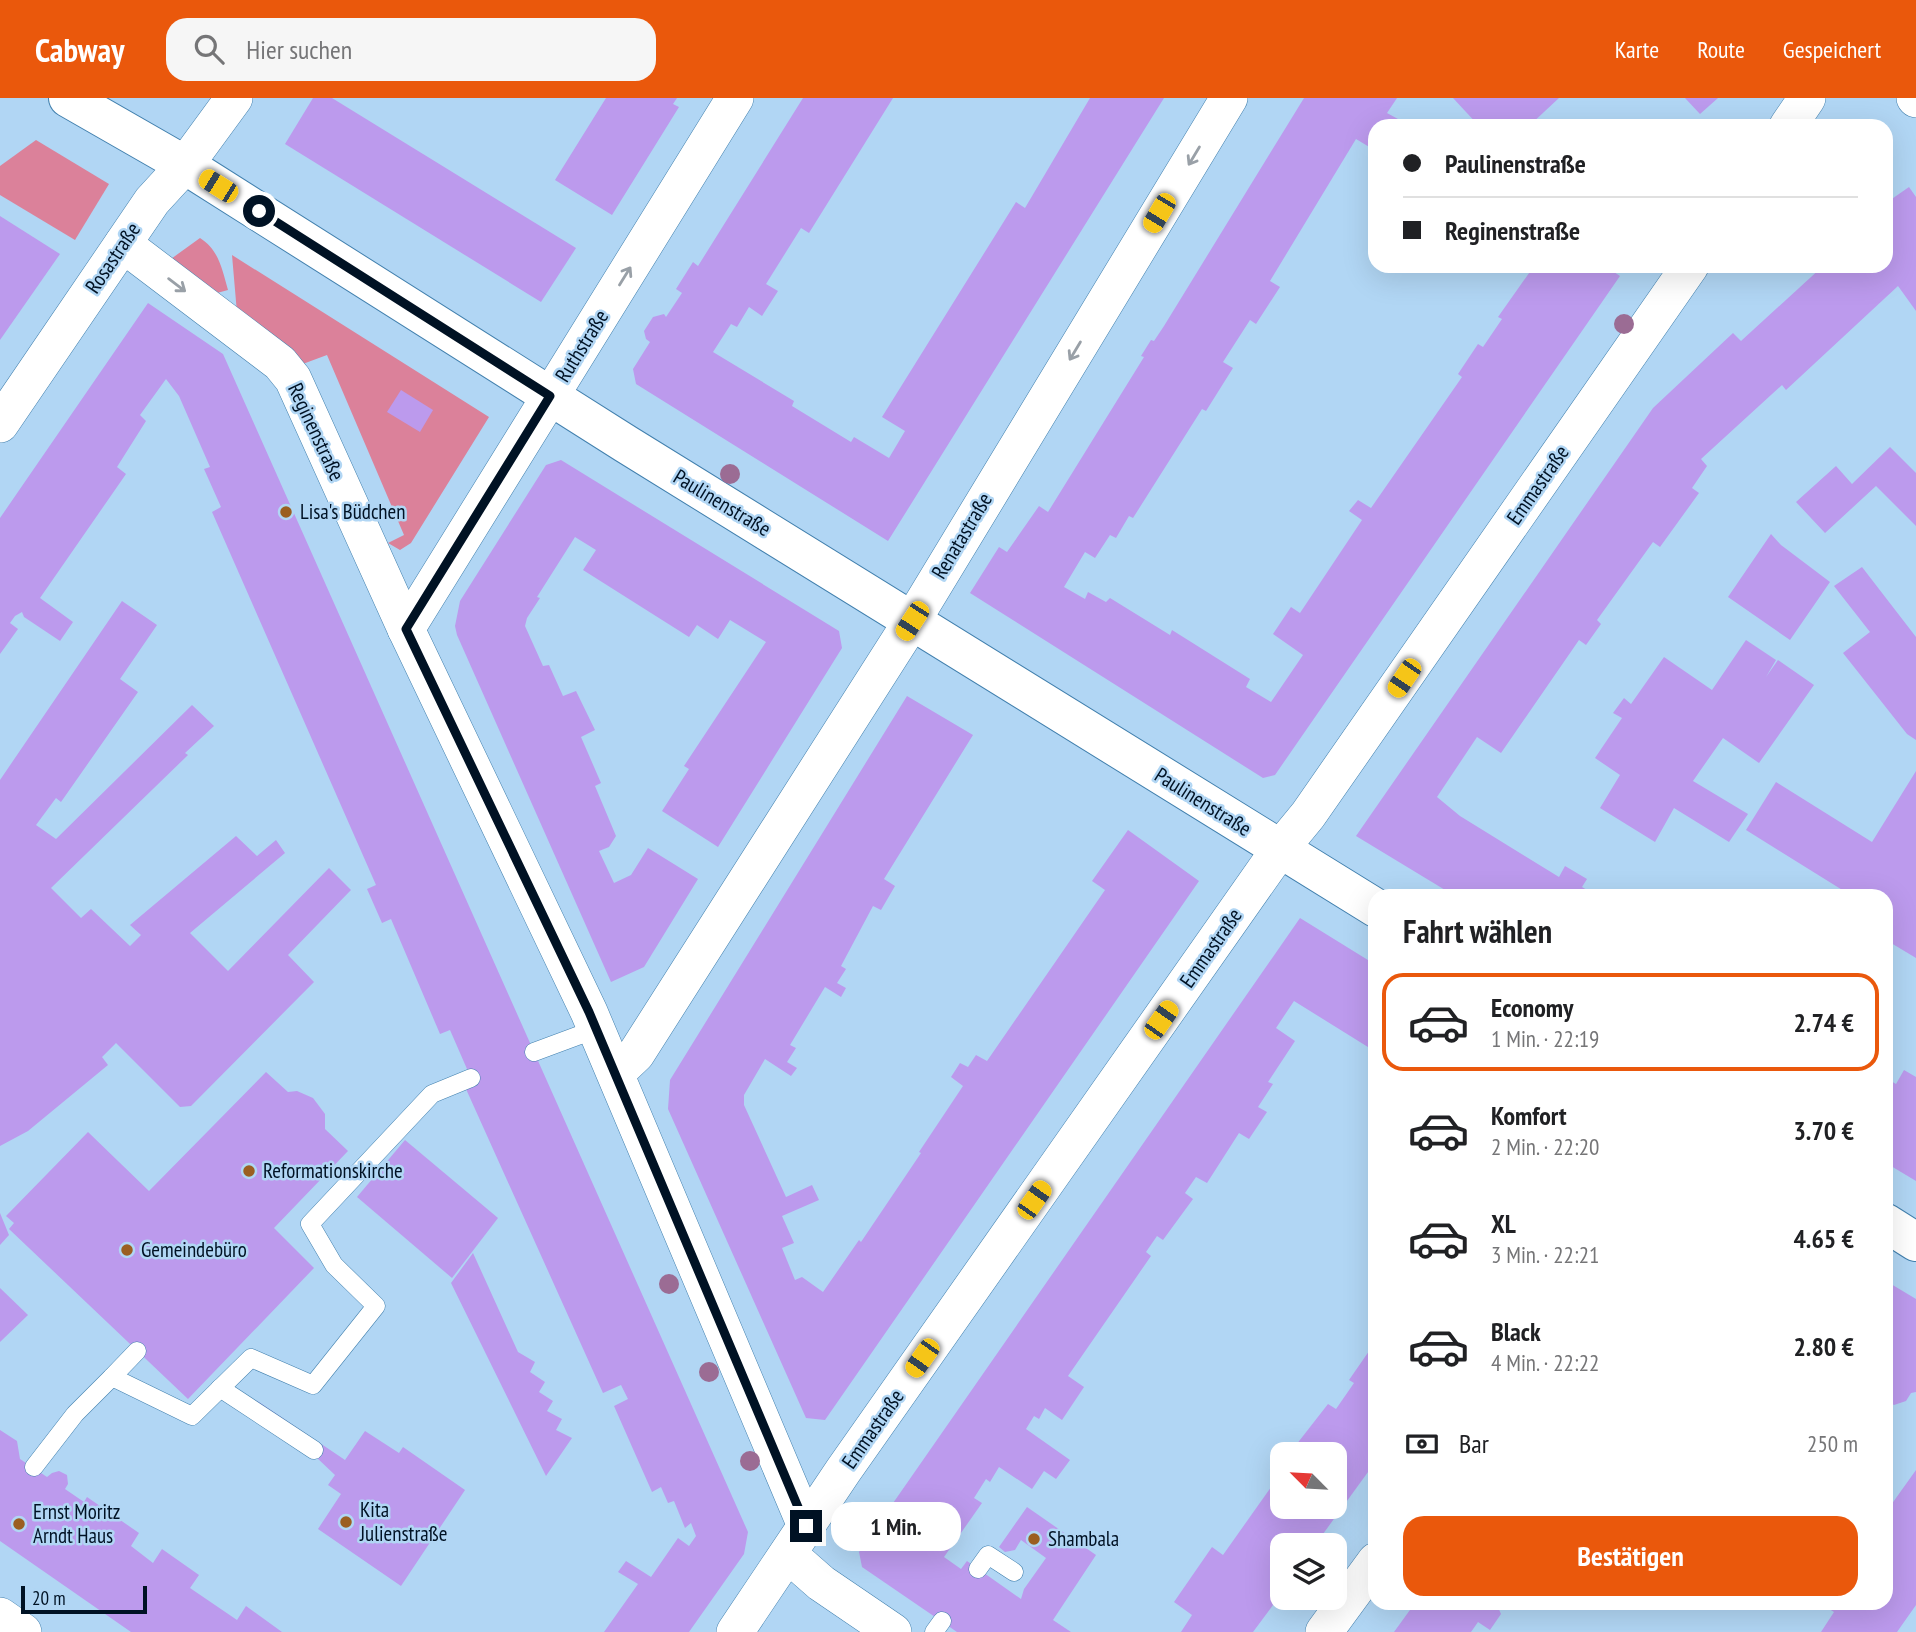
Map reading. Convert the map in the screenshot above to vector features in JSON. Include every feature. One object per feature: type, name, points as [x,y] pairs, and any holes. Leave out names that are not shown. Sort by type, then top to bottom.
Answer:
[{"type":"street","name":"Paulinenstraße","points":[[68,98],[186,165],[550,396],[1368,903]]},
{"type":"street","name":"Rosastraße","points":[[0,424],[152,201],[186,165],[234,98]]},
{"type":"street","name":"Ruthstraße","points":[[406,629],[736,98]]},
{"type":"street","name":"Renatastraße","points":[[616,1073],[636,1054],[912,621],[1229,98]]},
{"type":"street","points":[[1793,119],[1807,98]]},
{"type":"street","name":"Reginenstraße","points":[[122,244],[281,363],[293,379],[406,629],[616,1073],[797,1540],[821,1583],[893,1632]]},
{"type":"street","name":"Emmastraße","points":[[735,1632],[1685,273]]},
{"type":"street","points":[[1893,1227],[1916,1242]]},
{"type":"street","points":[[1324,1632],[1368,1572]]},
{"type":"street","points":[[0,1616],[23,1632]]},
{"type":"lane","points":[[534,1052],[596,1029]]},
{"type":"lane","points":[[112,1377],[192,1416],[251,1358],[313,1385],[376,1306],[334,1265],[310,1224],[432,1094],[471,1077]]},
{"type":"lane","points":[[34,1468],[75,1414],[137,1351]]},
{"type":"lane","points":[[220,1388],[314,1450]]},
{"type":"lane","points":[[978,1569],[988,1555],[1014,1572]]},
{"type":"shaded area","points":[[36,140],[109,184],[75,240],[0,195],[0,166]]},
{"type":"shaded area","points":[[200,238],[216,254],[228,290],[217,293],[164,264]]},
{"type":"shaded area","points":[[232,255],[489,417],[411,543],[400,550],[388,543],[404,535],[327,355],[300,365],[237,313]]},
{"type":"building","points":[[313,98],[332,98],[576,248],[541,302],[285,144]]},
{"type":"building","points":[[606,98],[677,98],[673,104],[679,107],[612,215],[555,180]]},
{"type":"building","points":[[803,98],[893,98],[809,233],[801,228],[766,284],[778,291],[762,316],[749,307],[737,327],[731,324],[713,352],[794,401],[792,406],[851,442],[854,437],[889,458],[905,431],[882,417],[1016,202],[1025,208],[1090,98],[1164,98],[888,541],[636,384],[633,369],[650,342],[644,331],[653,317],[664,314],[666,317],[682,293],[676,289],[693,262],[698,266]]},
{"type":"building","points":[[1304,98],[1397,98],[1387,113],[1398,119],[1368,119],[1368,146],[1356,139],[1270,281],[1280,287],[1256,324],[1250,320],[1223,362],[1233,368],[1206,411],[1202,409],[1133,518],[1129,516],[1116,538],[1110,535],[1095,558],[1085,552],[1064,587],[1085,599],[1088,592],[1106,602],[1110,598],[1170,635],[1172,630],[1250,679],[1246,687],[1271,702],[1303,655],[1273,634],[1291,607],[1300,613],[1362,520],[1349,511],[1358,500],[1371,508],[1462,377],[1458,374],[1478,344],[1483,347],[1502,319],[1498,317],[1529,273],[1616,273],[1620,276],[1275,775],[1263,778],[970,593],[999,547],[1007,552],[1039,506],[1048,512],[1144,357],[1141,356],[1164,326]]},
{"type":"building","points":[[1453,98],[1559,98],[1536,119],[1472,119]]},
{"type":"building","points":[[1685,98],[1718,98],[1700,114]]},
{"type":"building","points":[[1909,187],[1916,197],[1916,311],[1898,286],[1786,390],[1782,385],[1701,459],[1707,466],[1692,488],[1699,493],[1660,547],[1653,542],[1597,620],[1601,624],[1586,645],[1579,640],[1501,753],[1477,737],[1437,797],[1460,816],[1559,877],[1565,866],[1587,879],[1582,887],[1585,889],[1443,889],[1356,836],[1653,408],[1733,333],[1741,341],[1815,273],[1893,273],[1893,198]]},
{"type":"building","points":[[0,216],[60,254],[0,340]]},
{"type":"building","points":[[148,303],[223,354],[748,1532],[744,1554],[689,1632],[604,1632],[638,1584],[618,1572],[626,1561],[651,1577],[678,1538],[689,1546],[696,1536],[691,1523],[685,1528],[674,1501],[668,1503],[661,1487],[652,1492],[614,1406],[628,1399],[621,1385],[603,1393],[466,1089],[474,1085],[450,1030],[440,1034],[391,919],[382,923],[367,889],[376,885],[212,512],[221,507],[204,469],[210,467],[179,396],[166,379],[140,415],[146,421],[117,467],[126,474],[40,598],[73,622],[60,641],[24,617],[22,612],[10,623],[18,629],[0,654],[0,518]]},
{"type":"building","points":[[401,390],[433,410],[420,432],[387,412]]},
{"type":"building","points":[[1890,447],[1916,473],[1916,526],[1876,486],[1825,533],[1796,502],[1836,466],[1852,484]]},
{"type":"building","points":[[561,460],[839,631],[842,648],[718,847],[662,811],[689,769],[684,766],[766,642],[730,620],[718,639],[697,625],[689,637],[583,570],[596,550],[575,537],[537,597],[540,598],[525,626],[543,666],[549,665],[563,696],[576,691],[595,730],[581,737],[601,783],[595,786],[616,836],[609,847],[599,851],[614,883],[631,875],[648,848],[698,879],[644,967],[611,982],[455,626],[460,601],[546,465]]},
{"type":"building","points":[[1771,534],[1781,545],[1830,582],[1790,640],[1728,597]]},
{"type":"building","points":[[1862,567],[1916,637],[1916,740],[1907,734],[1843,653],[1870,632],[1834,586]]},
{"type":"building","points":[[122,601],[157,625],[120,679],[138,692],[61,802],[56,798],[36,825],[56,839],[192,705],[214,726],[185,753],[188,755],[51,888],[81,918],[91,909],[130,946],[141,935],[130,925],[236,836],[257,856],[276,840],[285,853],[190,933],[228,971],[329,868],[351,890],[288,955],[314,982],[191,1106],[180,1107],[116,1043],[102,1057],[108,1065],[28,1131],[0,1146],[0,780]]},
{"type":"building","points":[[1746,640],[1776,660],[1766,677],[1778,660],[1814,685],[1759,763],[1723,738],[1693,781],[1748,814],[1729,842],[1674,808],[1655,842],[1600,808],[1620,775],[1595,758],[1622,718],[1613,713],[1624,698],[1631,704],[1664,657],[1712,690]]},
{"type":"building","points":[[907,696],[973,735],[884,879],[895,886],[881,910],[873,906],[841,966],[846,969],[837,983],[846,988],[841,997],[825,987],[790,1045],[796,1048],[787,1062],[797,1068],[791,1076],[765,1059],[744,1095],[744,1105],[786,1197],[812,1185],[819,1200],[782,1216],[794,1243],[782,1248],[795,1280],[802,1277],[823,1292],[859,1240],[861,1242],[963,1086],[951,1077],[960,1063],[968,1067],[976,1055],[987,1061],[1105,890],[1092,881],[1128,830],[1199,881],[825,1420],[806,1418],[668,1109],[670,1080]]},
{"type":"building","points":[[1916,771],[1916,958],[1893,944],[1893,889],[1841,889],[1746,830],[1776,782],[1872,842]]},
{"type":"building","points":[[1300,918],[1368,960],[1368,1047],[1294,1001],[1276,1028],[1295,1041],[1268,1082],[1273,1084],[1258,1107],[1267,1112],[1249,1139],[1239,1133],[1207,1183],[1196,1177],[1185,1193],[1193,1199],[1163,1240],[1157,1236],[1146,1252],[1151,1256],[1068,1376],[1084,1387],[1062,1420],[1045,1408],[1039,1419],[1034,1416],[1026,1429],[1070,1460],[1056,1479],[1044,1471],[1032,1489],[999,1467],[990,1482],[986,1479],[974,1498],[982,1503],[944,1557],[961,1569],[967,1561],[1021,1599],[1024,1589],[1046,1558],[1021,1540],[1015,1550],[1005,1552],[999,1547],[1027,1507],[1096,1555],[1053,1620],[1071,1632],[957,1632],[862,1567],[859,1552]]},
{"type":"building","points":[[1904,1070],[1916,1077],[1916,1181],[1893,1167],[1893,1082],[1896,1084]]},
{"type":"building","points":[[266,1072],[288,1092],[297,1091],[313,1098],[325,1114],[325,1129],[348,1151],[274,1228],[314,1268],[188,1399],[9,1229],[14,1223],[6,1216],[88,1132],[149,1191]]},
{"type":"building","points":[[405,1140],[498,1218],[452,1278],[357,1197]]},
{"type":"building","points":[[0,1213],[9,1235],[0,1245]]},
{"type":"building","points":[[473,1253],[518,1352],[535,1362],[530,1372],[545,1382],[539,1392],[553,1401],[547,1411],[562,1419],[556,1430],[572,1438],[546,1476],[451,1283]]},
{"type":"building","points":[[1893,1285],[1916,1299],[1916,1392],[1911,1393],[1906,1401],[1894,1405]]},
{"type":"building","points":[[0,1288],[28,1315],[0,1342]]},
{"type":"building","points":[[1368,1353],[1368,1472],[1348,1500],[1348,1442],[1298,1442],[1328,1404],[1336,1409],[1354,1383],[1349,1380]]},
{"type":"building","points":[[256,1400],[345,1460],[365,1431],[399,1453],[403,1447],[465,1490],[401,1586],[318,1529],[341,1494],[328,1485],[335,1475]]},
{"type":"building","points":[[0,1430],[17,1441],[20,1459],[47,1477],[59,1471],[67,1475],[68,1484],[65,1489],[84,1502],[87,1497],[139,1533],[131,1546],[153,1563],[162,1549],[199,1575],[190,1588],[237,1620],[246,1606],[282,1632],[131,1632],[0,1541]]},
{"type":"building","points":[[1916,1470],[1916,1605],[1897,1632],[1821,1632],[1834,1612],[1831,1610],[1893,1610],[1893,1502]]},
{"type":"building","points":[[1270,1489],[1270,1519],[1334,1519],[1324,1533],[1270,1533],[1270,1609],[1253,1632],[1181,1632],[1192,1615],[1174,1602],[1212,1547],[1223,1555]]},
{"type":"building","points":[[1410,1610],[1499,1610],[1501,1614],[1490,1630],[1478,1622],[1471,1632],[1394,1632]]},
{"type":"place","name":"Lisa's Büdchen","points":[[286,512]]},
{"type":"place","name":"Reformationskirche","points":[[249,1171]]},
{"type":"place","name":"Gemeindebüro","points":[[127,1250]]},
{"type":"place","name":"Kita Julienstraße","points":[[346,1522]]},
{"type":"place","name":"Ernst Moritz Arndt Haus","points":[[19,1524]]},
{"type":"place","name":"Shambala","points":[[1034,1539]]},
{"type":"route","points":[[259,211],[550,396],[406,629],[589,1012],[806,1526]]}]
